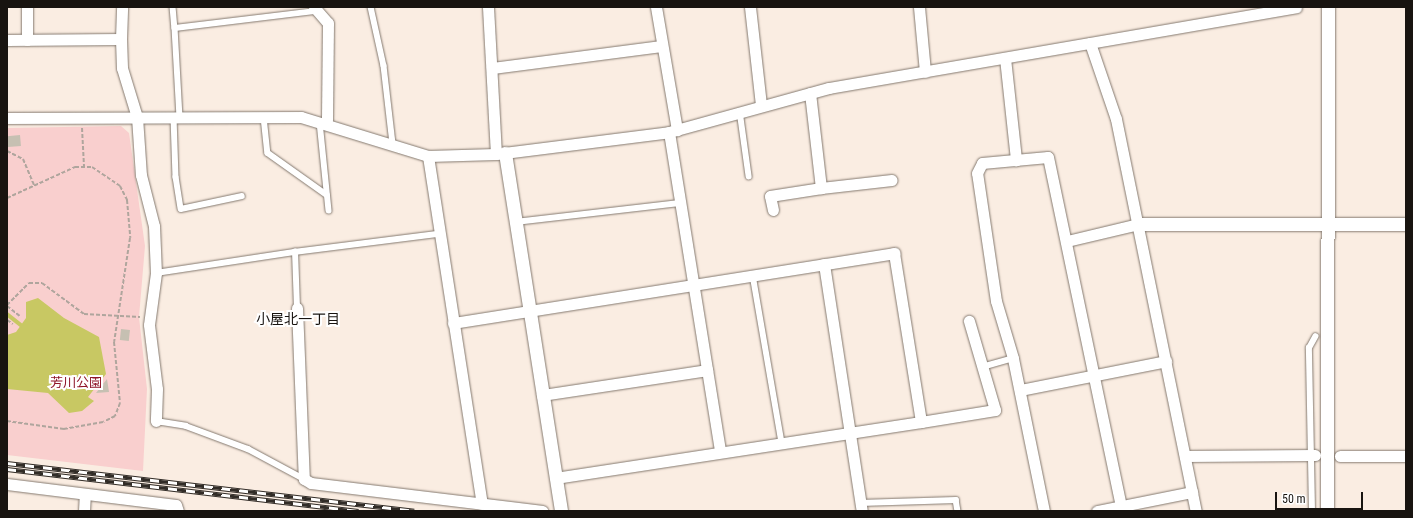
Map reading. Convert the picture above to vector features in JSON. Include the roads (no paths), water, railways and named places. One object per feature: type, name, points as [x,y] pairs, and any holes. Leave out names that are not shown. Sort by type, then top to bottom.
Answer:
[{"type":"street","points":[[27,7],[27,40]]},
{"type":"street","points":[[122,7],[122,68],[137,117],[143,182],[154,226],[156,273],[148,325],[157,389],[156,421]]},
{"type":"street","points":[[488,7],[492,68],[501,154],[515,222],[561,511]]},
{"type":"street","points":[[656,7],[681,203],[720,452]]},
{"type":"street","points":[[750,7],[761,105]]},
{"type":"street","points":[[918,7],[925,72]]},
{"type":"street","points":[[7,118],[264,117],[324,122],[428,156],[501,154],[673,131],[761,105],[810,93],[1296,7]]},
{"type":"street","points":[[1327,511],[1329,223],[1328,7]]},
{"type":"street","points":[[318,8],[328,23],[324,122]]},
{"type":"street","points":[[7,40],[121,39]]},
{"type":"street","points":[[1090,43],[1116,119],[1139,224],[1196,511]]},
{"type":"street","points":[[492,68],[662,46]]},
{"type":"street","points":[[1005,58],[1016,160]]},
{"type":"street","points":[[810,93],[821,188]]},
{"type":"street","points":[[428,156],[438,234],[482,504]]},
{"type":"street","points":[[1044,511],[1013,358],[996,301],[977,172],[982,163],[1048,157],[1067,241],[1121,506]]},
{"type":"street","points":[[773,210],[770,196],[821,188],[892,180]]},
{"type":"street","points":[[1067,241],[1139,224],[1406,224]]},
{"type":"street","points":[[453,323],[695,286],[894,253],[921,422]]},
{"type":"street","points":[[824,264],[861,507]]},
{"type":"street","points":[[297,308],[304,479],[311,483],[542,511]]},
{"type":"street","points":[[555,478],[995,410],[969,321]]},
{"type":"street","points":[[1020,390],[1166,360]]},
{"type":"street","points":[[542,395],[707,370]]},
{"type":"street","points":[[1185,456],[1313,455]]},
{"type":"street","points":[[1340,456],[1406,456]]},
{"type":"street","points":[[7,484],[176,506],[178,511]]},
{"type":"street","points":[[1097,511],[1192,492]]},
{"type":"street","points":[[84,511],[85,494]]},
{"type":"lane","points":[[173,7],[175,28],[177,117],[176,177],[181,209],[242,196]]},
{"type":"lane","points":[[371,7],[384,66],[393,144]]},
{"type":"lane","points":[[175,28],[318,8]]},
{"type":"lane","points":[[740,111],[749,176]]},
{"type":"lane","points":[[264,117],[268,153],[327,195]]},
{"type":"lane","points":[[324,122],[329,211]]},
{"type":"lane","points":[[515,222],[681,203]]},
{"type":"lane","points":[[156,273],[295,252],[438,234]]},
{"type":"lane","points":[[295,252],[297,308]]},
{"type":"lane","points":[[753,276],[782,442]]},
{"type":"lane","points":[[1312,511],[1313,455],[1309,348],[1315,337]]},
{"type":"lane","points":[[982,366],[1013,358]]},
{"type":"lane","points":[[156,421],[186,426],[248,449],[304,479]]},
{"type":"lane","points":[[861,507],[956,500],[958,511]]},
{"type":"waterway","points":[[7,314],[21,325]]},
{"type":"railway","points":[[7,463],[414,511]]},
{"type":"railway","points":[[7,469],[358,511]]},
{"type":"district","name":"小屋北一丁目","points":[[298,319]]},
{"type":"park label","name":"芳川公園","points":[[76,383]]}]
